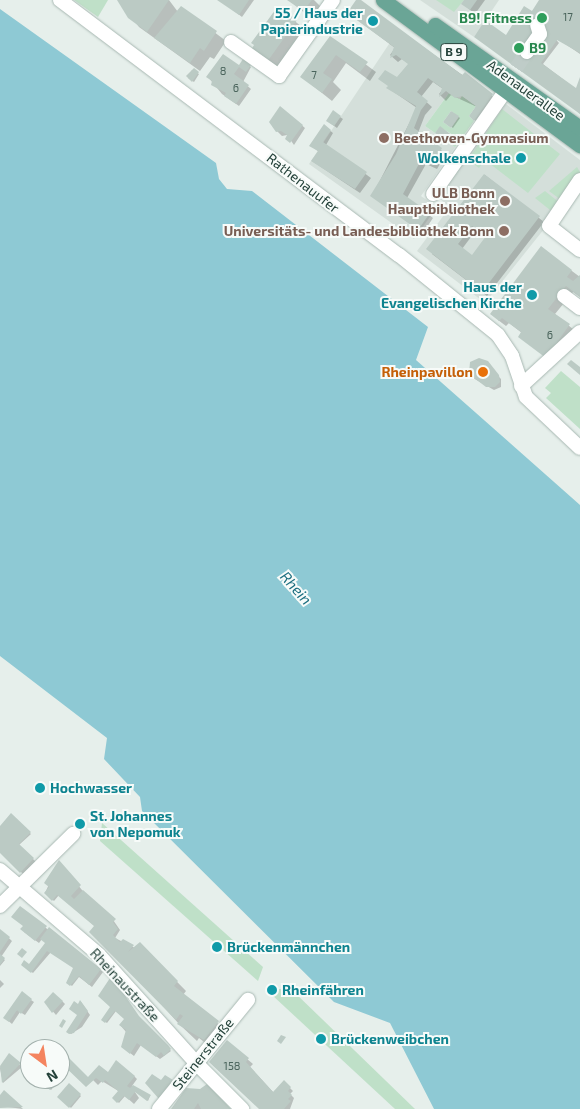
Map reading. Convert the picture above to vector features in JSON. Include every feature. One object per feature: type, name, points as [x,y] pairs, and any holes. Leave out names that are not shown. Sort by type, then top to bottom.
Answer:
[{"type":"main road","name":"Adenauerallee","points":[[384,0],[510,79],[580,145]]},
{"type":"main road","name":"Adenauerallee","points":[[398,0],[580,128]]},
{"type":"street","name":"Rathenauufer","points":[[60,0],[225,123],[472,314],[504,342],[512,356],[521,386],[529,401],[580,448]]},
{"type":"street","points":[[231,42],[279,76],[333,0]]},
{"type":"street","points":[[527,52],[540,34],[537,25]]},
{"type":"street","points":[[433,194],[510,79]]},
{"type":"street","points":[[580,180],[549,226],[580,250]]},
{"type":"street","points":[[564,296],[580,308]]},
{"type":"street","points":[[521,386],[537,375],[580,332]]},
{"type":"street","points":[[0,906],[17,886],[73,834]]},
{"type":"street","name":"Rheinaustraße","points":[[0,870],[99,955],[197,1064],[242,1109]]},
{"type":"street","name":"Steinerstraße","points":[[159,1109],[197,1064],[203,1052],[248,1000]]},
{"type":"shaded area","points":[[420,0],[499,0],[474,37]]},
{"type":"shaded area","name":"Beethoven-Gymnasium","points":[[399,29],[462,75],[425,126],[455,147],[421,196],[437,207],[414,239],[309,164]]},
{"type":"shaded area","name":"ULB Bonn Hauptbibliothek","points":[[502,101],[580,160],[580,184],[485,303],[417,251],[450,207],[436,196]]},
{"type":"green space","points":[[74,0],[108,0],[98,17]]},
{"type":"green space","points":[[436,0],[464,0],[454,12]]},
{"type":"green space","points":[[449,93],[460,99],[462,96],[476,106],[469,116],[474,121],[455,147],[448,142],[453,135],[440,127],[435,133],[425,126]],"holes":[[[451,111],[459,117],[451,128],[443,122]]]},
{"type":"green space","points":[[502,109],[560,154],[528,193],[485,160],[479,168],[468,160]]},
{"type":"green space","points":[[577,167],[580,172],[561,200],[549,191]]},
{"type":"green space","points":[[545,191],[560,203],[555,210],[550,210],[535,198]]},
{"type":"green space","points":[[561,371],[580,387],[580,429],[546,398],[551,393],[545,388]]},
{"type":"green space","points":[[102,823],[263,967],[258,981],[100,841]]},
{"type":"green space","points":[[279,989],[291,989],[415,1109],[395,1109],[272,995]]},
{"type":"water","name":"Rhein","points":[[0,9],[216,163],[219,179],[227,189],[252,191],[428,327],[416,360],[580,505],[580,1109],[434,1109],[390,1023],[334,1002],[142,811],[140,797],[104,759],[107,738],[0,656]]},
{"type":"building","points":[[117,0],[169,0],[147,32],[128,18]]},
{"type":"building","points":[[217,0],[249,0],[239,15]]},
{"type":"building","points":[[287,0],[312,0],[303,11]]},
{"type":"building","points":[[356,0],[361,0],[462,75],[465,72],[493,94],[474,121],[469,116],[476,106],[462,96],[455,98],[446,91],[439,97],[442,88],[428,78],[417,92],[428,101],[421,110],[414,128],[442,148],[433,165],[421,160],[403,194],[430,213],[418,230],[370,196],[396,154],[416,106],[386,88],[388,86],[378,79],[385,70],[397,77],[408,64],[396,55],[390,58],[394,47],[347,13]]},
{"type":"building","points":[[464,0],[477,0],[470,10],[461,4]]},
{"type":"building","points":[[539,0],[580,0],[580,53],[557,40],[541,63],[576,88],[580,77],[580,114],[474,37],[485,20],[506,35],[524,6],[532,11]]},
{"type":"building","points":[[181,6],[217,31],[204,51],[200,48],[190,63],[154,38]]},
{"type":"building","points":[[278,6],[297,20],[267,62],[251,50],[254,45],[251,43]]},
{"type":"building","points":[[330,36],[368,62],[360,72],[336,55],[323,73],[332,79],[322,93],[300,77]]},
{"type":"building","points":[[223,54],[239,65],[243,59],[251,65],[246,72],[239,67],[234,74],[249,85],[236,104],[224,96],[226,93],[211,85],[212,81],[206,77]]},
{"type":"building","points":[[194,68],[199,72],[192,82],[186,76]]},
{"type":"building","points":[[280,106],[303,125],[290,143],[285,139],[287,135],[281,131],[276,132],[269,122]]},
{"type":"building","points":[[333,110],[341,116],[334,126],[326,121]]},
{"type":"building","points":[[451,111],[459,116],[451,128],[443,122]]},
{"type":"building","points":[[324,124],[331,130],[323,142],[367,172],[355,189],[311,161],[318,151],[309,146]]},
{"type":"building","points":[[440,126],[453,136],[448,142],[435,133]]},
{"type":"building","name":"Universitäts- und Landesbibliothek Bonn","points":[[484,174],[540,216],[482,292],[426,249]],"holes":[[[472,226],[486,236],[472,255],[458,244]]]},
{"type":"building","name":"Haus der Evangelischen Kirche","points":[[541,246],[572,270],[567,277],[573,281],[580,275],[580,297],[566,286],[548,309],[570,324],[546,358],[518,337],[521,332],[502,318],[499,321],[490,314]]},
{"type":"building","name":"Rheinpavillon","points":[[479,358],[488,361],[499,375],[500,382],[495,387],[486,387],[469,374],[470,362]]},
{"type":"building","points":[[571,360],[580,367],[580,375],[567,364]]},
{"type":"building","points":[[11,813],[31,832],[19,844],[34,858],[20,873],[0,853],[0,826]]},
{"type":"building","points":[[59,860],[81,885],[71,896],[74,899],[83,890],[116,919],[113,922],[118,929],[113,935],[120,942],[123,939],[134,945],[128,952],[140,942],[178,981],[174,986],[219,1021],[204,1040],[177,1024],[183,1016],[180,1014],[176,1020],[89,932],[94,926],[57,895],[52,901],[44,893],[49,887],[44,883]]},
{"type":"building","points":[[20,906],[47,926],[35,941],[20,929],[23,926],[11,917]]},
{"type":"building","points":[[49,927],[101,969],[89,985],[79,976],[70,986],[66,983],[73,968],[47,951],[31,973],[21,965],[24,960],[29,964],[45,943],[40,939]]},
{"type":"building","points":[[0,929],[10,937],[0,952]]},
{"type":"building","points":[[22,948],[27,952],[22,958],[17,954]]},
{"type":"building","points":[[0,954],[5,958],[0,965]]},
{"type":"building","points":[[110,978],[117,984],[139,1016],[171,1049],[164,1056],[161,1052],[156,1057],[137,1043],[130,1054],[121,1047],[126,1030],[119,1025],[124,1019],[115,1011],[105,1023],[101,1020],[110,1007],[98,996]]},
{"type":"building","points":[[22,991],[32,999],[21,1014],[17,1010],[9,1022],[3,1018]]},
{"type":"building","points":[[53,992],[63,1001],[52,1013],[44,1002]]},
{"type":"building","points":[[80,1000],[88,1011],[74,1033],[69,1034],[66,1032],[77,1015],[69,1009],[74,1001],[78,1004]]},
{"type":"building","points":[[63,1019],[66,1021],[62,1028],[59,1026]]},
{"type":"building","points":[[281,1035],[286,1037],[281,1044],[277,1041]]},
{"type":"building","points":[[227,1040],[249,1058],[246,1062],[273,1092],[284,1080],[291,1087],[288,1091],[292,1095],[288,1099],[291,1101],[284,1109],[259,1109],[209,1062]]},
{"type":"building","points":[[9,1053],[20,1062],[2,1083],[0,1066]]},
{"type":"building","points":[[70,1059],[88,1077],[99,1065],[108,1072],[116,1060],[135,1076],[127,1086],[130,1088],[133,1085],[151,1095],[147,1101],[135,1092],[129,1100],[124,1096],[117,1103],[112,1098],[118,1091],[105,1080],[103,1083],[96,1078],[86,1087],[70,1072]]},
{"type":"building","points":[[152,1074],[161,1080],[165,1075],[173,1080],[159,1099],[145,1083]]},
{"type":"building","points":[[70,1084],[81,1094],[69,1108],[57,1097],[64,1089],[70,1089]]},
{"type":"building","points":[[207,1084],[231,1109],[201,1109],[198,1103],[194,1109],[171,1109],[186,1088],[200,1089]]},
{"type":"building","points":[[4,1090],[23,1107],[0,1108],[0,1095]]},
{"type":"tunnel","points":[[516,68],[527,52]]},
{"type":"place","name":"B9! Fitness","points":[[542,18]]},
{"type":"place","name":"55 / Haus der Papierindustrie","points":[[373,21]]},
{"type":"place","name":"B9","points":[[519,48]]},
{"type":"place","name":"Beethoven-Gymnasium","points":[[384,138]]},
{"type":"place","name":"Wolkenschale","points":[[521,158]]},
{"type":"place","name":"ULB Bonn Hauptbibliothek","points":[[505,201]]},
{"type":"place","name":"Universitäts- und Landesbibliothek Bonn","points":[[504,231]]},
{"type":"place","name":"Haus der Evangelischen Kirche","points":[[532,295]]},
{"type":"place","name":"Rheinpavillon","points":[[483,372]]},
{"type":"place","name":"Hochwasser","points":[[40,788]]},
{"type":"place","name":"St. Johannes von Nepomuk","points":[[80,824]]},
{"type":"place","name":"Brückenmännchen","points":[[217,947]]},
{"type":"place","name":"Rheinfähren","points":[[272,990]]},
{"type":"place","name":"Brückenweibchen","points":[[321,1039]]}]
